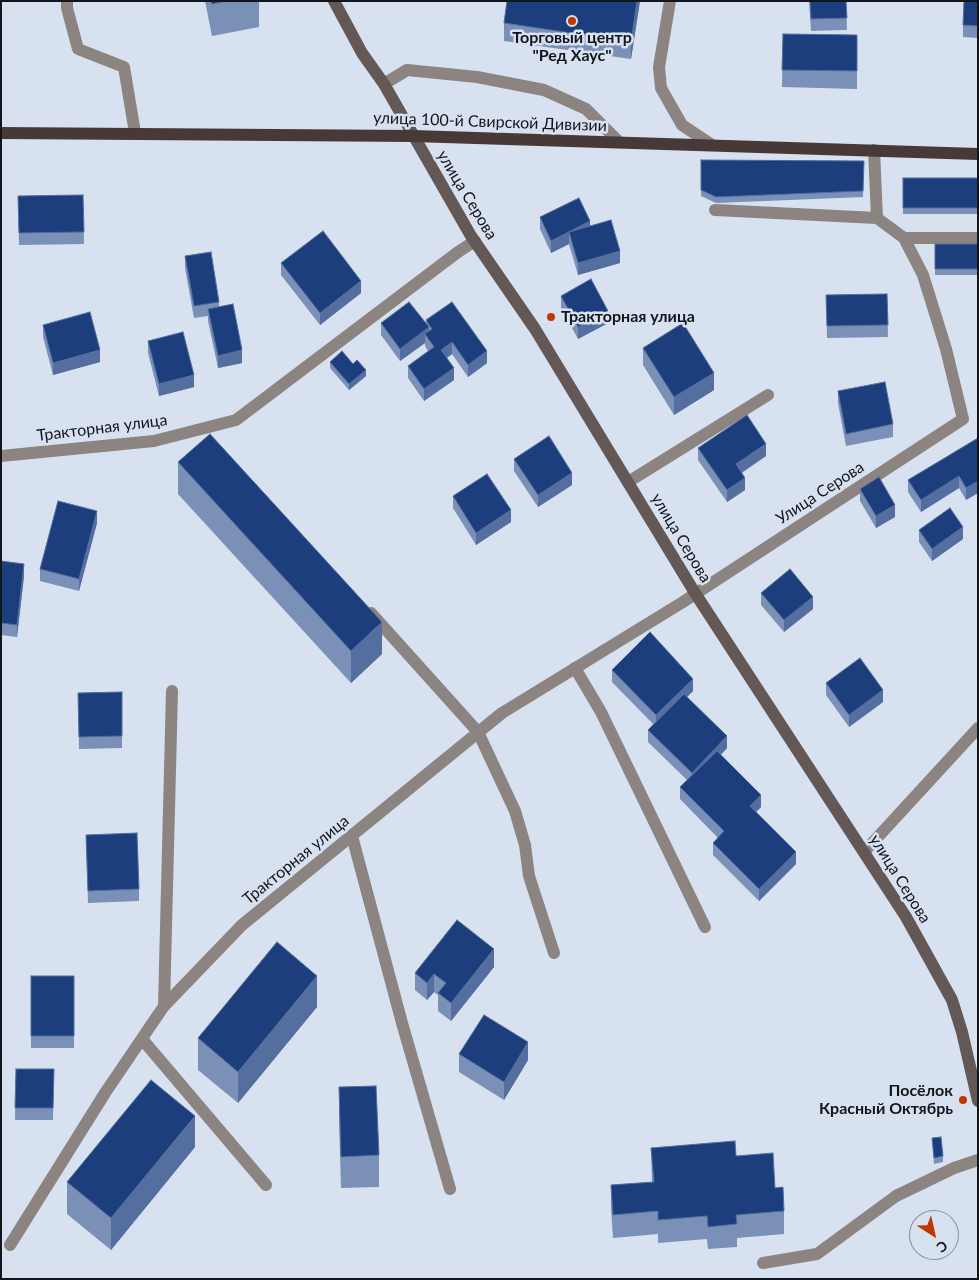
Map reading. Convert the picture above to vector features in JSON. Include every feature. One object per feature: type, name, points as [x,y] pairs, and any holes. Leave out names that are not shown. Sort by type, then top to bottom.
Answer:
[{"type":"main road","name":"улица 100-й Свирской Дивизии","points":[[1,133],[413,136],[978,154]]},
{"type":"street","points":[[66,1],[78,49],[124,67],[135,133]]},
{"type":"street","name":"улица Серова","points":[[334,1],[362,53],[384,84],[475,241],[534,329],[696,593],[906,917],[952,1000],[962,1032],[978,1101]]},
{"type":"street","points":[[670,1],[659,67],[661,88],[682,125],[712,145]]},
{"type":"street","points":[[384,84],[407,70],[477,77],[544,90],[586,109],[619,142]]},
{"type":"street","points":[[874,150],[877,218]]},
{"type":"street","points":[[716,210],[877,218],[904,238],[978,238]]},
{"type":"street","name":"Улица Серова","points":[[696,593],[963,419],[946,348],[923,275],[904,238]]},
{"type":"street","name":"Тракторная улица","points":[[1,456],[154,441],[236,420],[475,241]]},
{"type":"street","points":[[628,482],[768,395]]},
{"type":"street","name":"Тракторная улица","points":[[10,1245],[105,1093],[164,1006],[242,925],[502,713],[696,593]]},
{"type":"street","points":[[361,602],[478,732],[515,812],[525,845],[529,876],[554,953]]},
{"type":"street","points":[[575,668],[601,712],[705,927]]},
{"type":"street","points":[[164,1006],[172,691]]},
{"type":"street","points":[[864,852],[978,728]]},
{"type":"street","points":[[352,836],[402,1023],[450,1189]]},
{"type":"street","points":[[142,1039],[266,1185]]},
{"type":"street","points":[[763,1262],[818,1254],[896,1196],[954,1168],[978,1160]]},
{"type":"building","points":[[211,1],[227,1],[212,4]]},
{"type":"building","name":"Торговый центр \"Ред Хаус\"","points":[[507,1],[637,1],[631,42],[504,23]]},
{"type":"building","points":[[810,1],[846,1],[847,18],[811,19]]},
{"type":"building","points":[[964,1],[978,1],[978,26],[963,25]]},
{"type":"building","points":[[783,34],[857,35],[857,71],[782,70]]},
{"type":"building","points":[[701,160],[864,161],[863,191],[716,197],[701,190]]},
{"type":"building","points":[[903,178],[978,178],[978,208],[903,208]]},
{"type":"building","points":[[83,195],[84,232],[19,233],[18,196]]},
{"type":"building","points":[[579,198],[590,221],[551,241],[540,217]]},
{"type":"building","points":[[611,220],[620,251],[578,263],[569,232]]},
{"type":"building","points":[[323,231],[361,281],[320,313],[281,263]]},
{"type":"building","points":[[935,244],[978,244],[978,269],[935,269]]},
{"type":"building","points":[[211,252],[219,302],[194,306],[185,256]]},
{"type":"building","points":[[591,279],[608,311],[578,327],[561,296]]},
{"type":"building","points":[[887,294],[888,325],[827,326],[826,295]]},
{"type":"building","points":[[409,302],[429,327],[400,349],[381,323]]},
{"type":"building","points":[[452,302],[487,351],[468,365],[452,342],[441,350],[454,368],[424,389],[408,366],[434,347],[425,334],[432,329],[426,320]]},
{"type":"building","points":[[233,304],[242,350],[218,356],[208,309]]},
{"type":"building","points":[[90,312],[100,350],[53,363],[43,325]]},
{"type":"building","points":[[683,323],[714,373],[674,397],[643,348]]},
{"type":"building","points":[[183,332],[194,375],[159,384],[148,341]]},
{"type":"building","points":[[342,351],[353,364],[357,360],[366,370],[349,384],[330,362]]},
{"type":"building","points":[[885,382],[893,424],[846,434],[838,391]]},
{"type":"building","points":[[747,415],[766,444],[736,464],[745,478],[727,490],[698,448]]},
{"type":"building","points":[[210,434],[382,622],[351,651],[178,462]]},
{"type":"building","points":[[549,436],[572,473],[538,495],[514,459]]},
{"type":"building","points":[[978,438],[978,481],[966,488],[959,476],[921,500],[908,480]]},
{"type":"building","points":[[487,474],[511,510],[476,533],[453,496]]},
{"type":"building","points":[[879,477],[895,505],[876,516],[860,489]]},
{"type":"building","points":[[58,501],[97,511],[79,579],[40,569]]},
{"type":"building","points":[[950,508],[963,527],[932,549],[919,530]]},
{"type":"building","points":[[1,561],[24,564],[17,625],[1,623]]},
{"type":"building","points":[[790,569],[813,597],[784,620],[761,593]]},
{"type":"building","points":[[650,632],[693,679],[656,715],[612,670]]},
{"type":"building","points":[[860,658],[883,690],[849,715],[826,683]]},
{"type":"building","points":[[122,692],[122,736],[79,737],[78,693]]},
{"type":"building","points":[[684,694],[727,736],[692,773],[648,730]]},
{"type":"building","points":[[717,751],[761,795],[750,806],[796,852],[759,889],[713,843],[724,831],[680,787]]},
{"type":"building","points":[[137,833],[139,889],[88,891],[86,835]]},
{"type":"building","points":[[457,920],[494,949],[451,1003],[438,993],[446,983],[434,974],[427,983],[415,973]]},
{"type":"building","points":[[277,942],[317,976],[238,1072],[198,1038]]},
{"type":"building","points":[[31,976],[74,976],[74,1036],[31,1036]]},
{"type":"building","points":[[484,1015],[528,1042],[504,1082],[459,1054]]},
{"type":"building","points":[[16,1069],[54,1069],[53,1108],[15,1108]]},
{"type":"building","points":[[151,1080],[195,1116],[111,1218],[67,1182]]},
{"type":"building","points":[[376,1086],[379,1155],[341,1157],[339,1087]]},
{"type":"building","points":[[941,1137],[943,1156],[934,1158],[932,1138]]},
{"type":"building","points":[[735,1141],[736,1156],[773,1153],[775,1188],[783,1187],[784,1211],[736,1215],[737,1224],[708,1227],[707,1216],[658,1220],[658,1211],[613,1215],[611,1185],[654,1182],[651,1148]]},
{"type":"place","name":"Торговый центр \"Ред Хаус\"","points":[[572,21]]},
{"type":"place","name":"Тракторная улица","points":[[551,317]]},
{"type":"place","name":"Посёлок Красный Октябрь","points":[[963,1100]]}]
